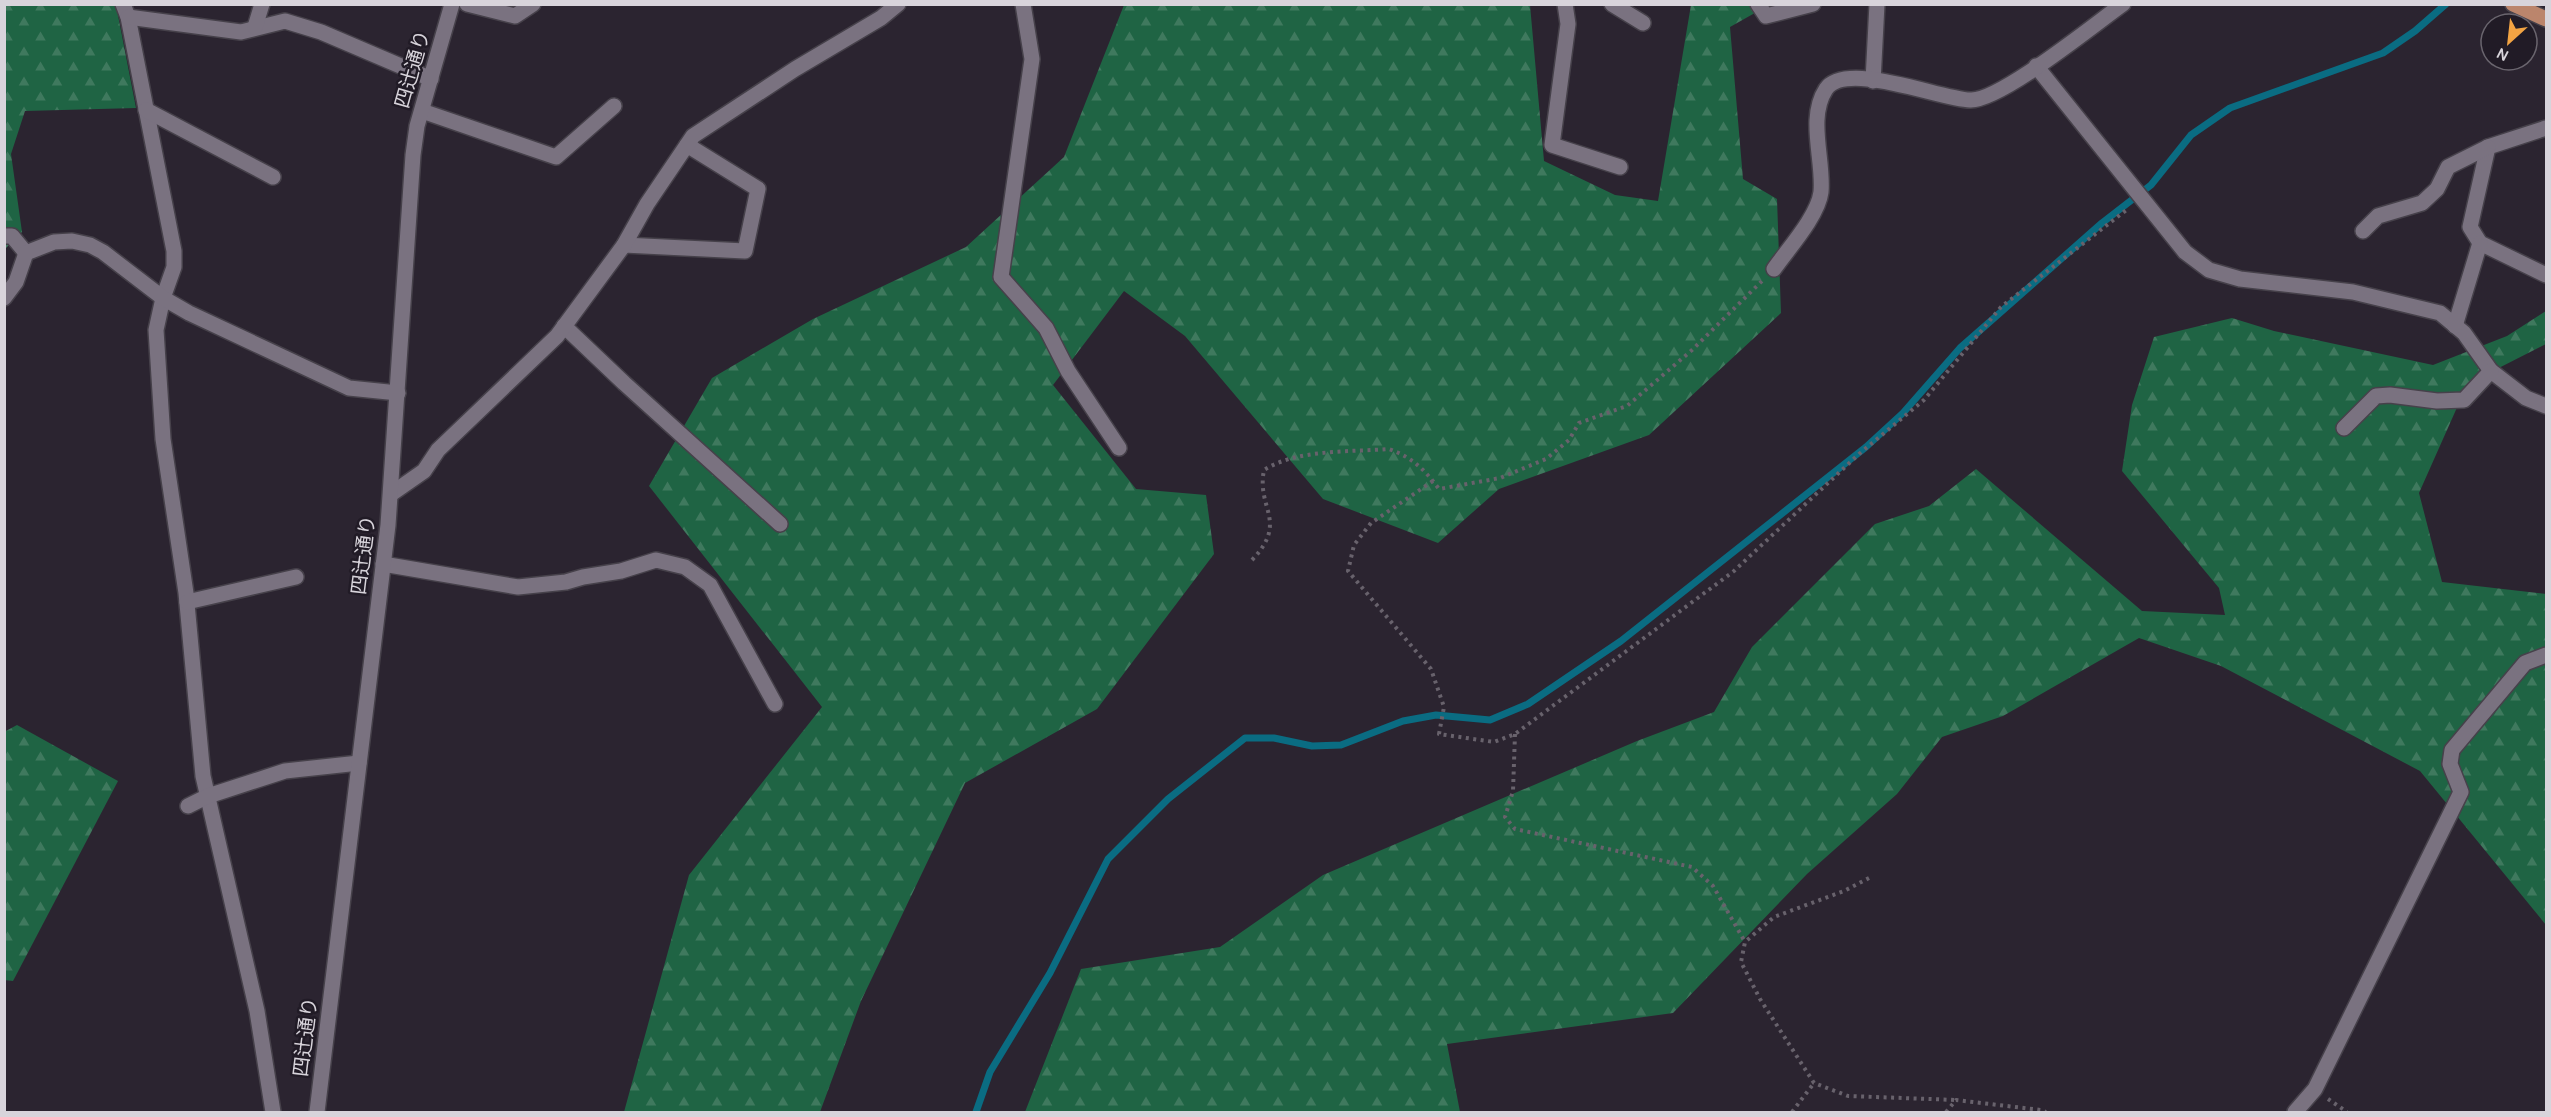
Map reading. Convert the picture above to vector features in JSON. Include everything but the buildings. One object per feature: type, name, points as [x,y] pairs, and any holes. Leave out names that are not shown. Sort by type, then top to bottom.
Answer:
[{"type":"main road","points":[[2513,4],[2547,18]]},
{"type":"street","points":[[255,27],[262,4]]},
{"type":"street","name":"四辻通り","points":[[317,1113],[391,494],[413,154],[422,111],[452,4]]},
{"type":"street","points":[[467,4],[514,16],[532,4]]},
{"type":"street","points":[[391,494],[424,471],[438,450],[564,326],[624,245],[647,204],[693,136],[795,69],[881,18],[898,4]]},
{"type":"street","points":[[1023,4],[1032,59],[1001,277],[1046,328],[1068,371],[1119,448]]},
{"type":"street","points":[[1565,4],[1568,24],[1551,145],[1620,167]]},
{"type":"street","points":[[1612,4],[1643,23]]},
{"type":"street","points":[[1758,4],[1766,16],[1813,4]]},
{"type":"street","points":[[1873,81],[1876,4]]},
{"type":"street","points":[[1774,269],[1806,224],[1821,194],[1818,111],[1826,89],[1835,81],[1854,79],[1896,83],[1972,100],[1998,92],[2123,4]]},
{"type":"street","points":[[273,1113],[257,1011],[203,776],[187,602],[163,439],[156,330],[163,298],[174,267],[174,251],[125,10],[241,32],[285,21],[312,29],[431,79]]},
{"type":"street","points":[[2036,66],[2185,252],[2209,270],[2240,279],[2353,292],[2440,313],[2464,333],[2491,371],[2526,398],[2547,406]]},
{"type":"street","points":[[422,111],[556,157],[614,106]]},
{"type":"street","points":[[146,110],[273,177]]},
{"type":"street","points":[[2364,231],[2378,216],[2422,203],[2437,189],[2448,167],[2488,147],[2547,128]]},
{"type":"street","points":[[624,245],[745,251],[758,189],[687,145]]},
{"type":"street","points":[[2488,147],[2470,227],[2480,243],[2547,275]]},
{"type":"street","points":[[4,236],[12,236],[27,253]]},
{"type":"street","points":[[4,298],[16,282],[27,253],[54,242],[72,241],[104,252],[163,298],[189,313],[349,388],[398,393]]},
{"type":"street","points":[[2455,326],[2480,243]]},
{"type":"street","points":[[564,326],[624,384],[780,524]]},
{"type":"street","points":[[2344,428],[2376,396],[2390,395],[2437,401],[2464,400],[2491,371]]},
{"type":"street","points":[[383,564],[518,587],[566,582],[621,571],[656,560],[685,567],[710,585],[775,704]]},
{"type":"street","points":[[187,602],[296,577]]},
{"type":"street","points":[[2295,1113],[2315,1089],[2461,792],[2450,764],[2452,750],[2525,663],[2547,655]]},
{"type":"street","points":[[188,806],[208,796],[285,771],[359,763]]},
{"type":"path","points":[[1433,481],[1371,523],[1354,545],[1348,571],[1431,669],[1444,707],[1439,734],[1494,742],[1515,734],[1734,571],[1859,454],[1924,400],[2001,307],[2135,204],[2148,206]]},
{"type":"path","points":[[1252,560],[1266,539],[1271,524],[1261,483],[1264,470],[1275,463],[1297,456],[1389,449],[1415,461],[1439,489],[1500,478],[1546,459],[1569,440],[1579,423],[1627,406],[1692,350],[1774,269]]},
{"type":"path","points":[[1515,734],[1513,791],[1505,817],[1515,829],[1692,867],[1713,886],[1745,942]]},
{"type":"path","points":[[1869,878],[1844,891],[1774,917],[1745,942],[1741,962],[1760,999],[1814,1083],[1848,1096],[1956,1100],[2041,1110],[2046,1113]]},
{"type":"path","points":[[1792,1113],[1814,1083]]},
{"type":"path","points":[[1946,1113],[1956,1100]]},
{"type":"green space","points":[[5,5],[116,5],[136,108],[25,111],[11,154],[22,232],[5,249]]},
{"type":"green space","points":[[1124,5],[1530,5],[1544,161],[1615,195],[1658,201],[1691,5],[1769,5],[1730,27],[1743,179],[1777,199],[1781,313],[1649,435],[1499,489],[1438,543],[1323,499],[1185,336],[1124,291],[1053,385],[1136,489],[1206,495],[1214,554],[1097,709],[965,783],[861,1001],[820,1112],[624,1112],[689,875],[822,707],[649,486],[712,378],[813,319],[966,247],[1064,157]]},
{"type":"green space","points":[[2546,311],[2546,344],[2483,376],[2459,403],[2419,493],[2442,582],[2546,594],[2546,925],[2420,771],[2221,666],[2139,638],[2003,716],[1942,737],[1897,794],[1807,874],[1673,1013],[1447,1044],[1460,1112],[1025,1112],[1081,969],[1220,947],[1323,875],[1637,741],[1714,712],[1752,647],[1875,524],[1929,506],[1976,469],[2142,611],[2225,615],[2219,588],[2122,471],[2132,405],[2154,337],[2232,318],[2274,331],[2433,365],[2507,336]]},
{"type":"green space","points":[[17,725],[118,781],[13,981],[4,980],[4,732]]},
{"type":"waterway","points":[[976,1112],[990,1072],[1050,973],[1108,859],[1168,799],[1245,738],[1274,738],[1312,746],[1341,745],[1403,721],[1436,715],[1490,720],[1528,704],[1621,641],[1866,447],[1903,413],[1960,348],[2102,223],[2151,185],[2191,135],[2230,108],[2383,53],[2415,31],[2446,4]]}]
